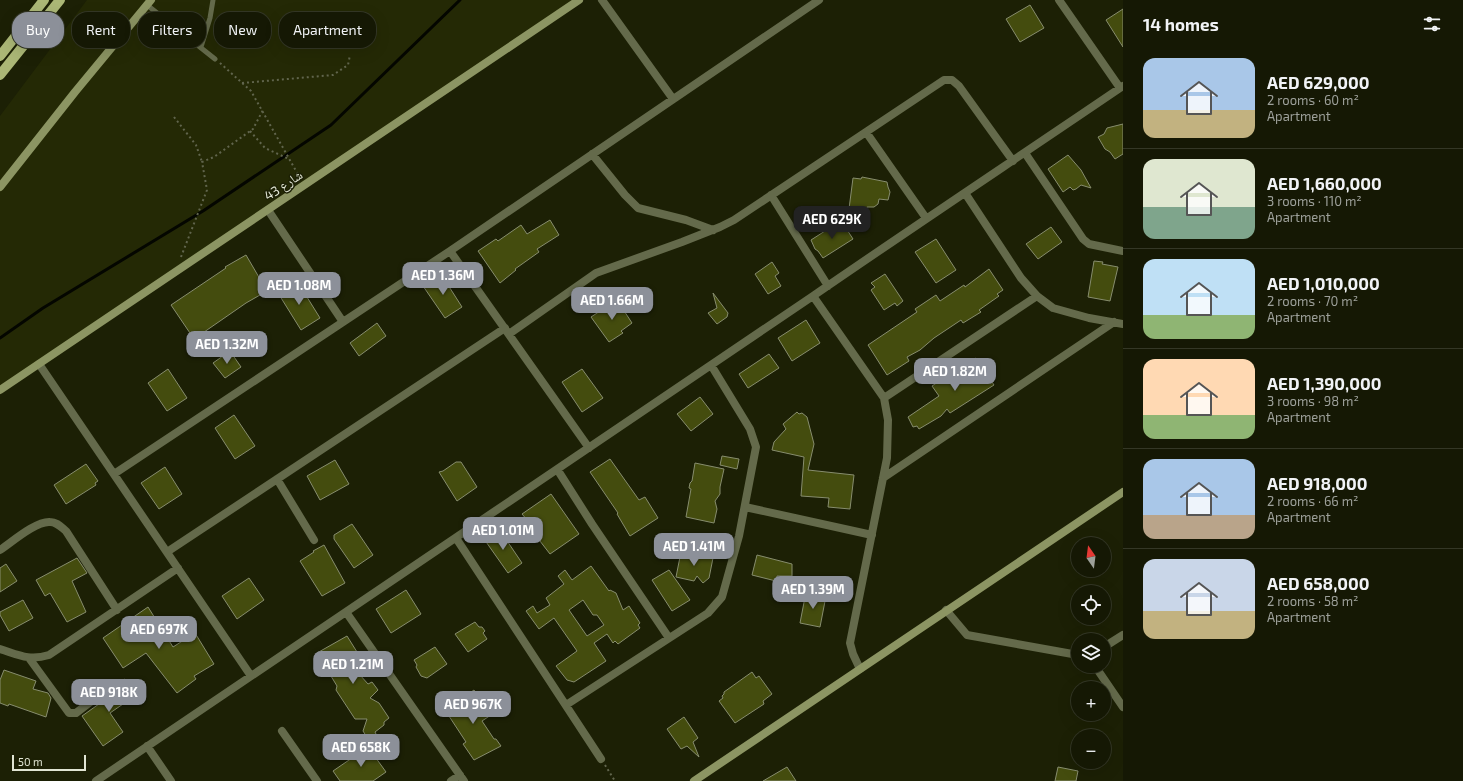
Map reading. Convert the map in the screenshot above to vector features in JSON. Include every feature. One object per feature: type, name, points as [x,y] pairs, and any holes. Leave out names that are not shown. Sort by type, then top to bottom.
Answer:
[{"type":"main road","points":[[0,56],[44,0]]},
{"type":"main road","points":[[0,75],[60,0]]},
{"type":"street","name":"شارع 43","points":[[0,390],[579,0]]},
{"type":"street","points":[[602,0],[673,99]]},
{"type":"street","points":[[114,474],[450,251],[819,0]]},
{"type":"street","points":[[96,781],[828,286],[926,218],[1122,87],[1059,0]]},
{"type":"street","points":[[0,187],[149,2]]},
{"type":"street","points":[[167,552],[277,479],[596,273],[713,230],[734,220],[944,80],[952,80],[959,86],[1013,161]]},
{"type":"street","points":[[866,132],[926,218]]},
{"type":"street","points":[[1025,153],[1083,239],[1089,244],[1123,251]]},
{"type":"street","points":[[592,154],[625,195],[638,208],[686,220],[713,230]]},
{"type":"street","points":[[965,193],[1021,278],[1037,296],[1053,308],[1089,318],[1123,324]]},
{"type":"street","points":[[771,196],[828,286]]},
{"type":"street","points":[[268,210],[343,322]]},
{"type":"street","points":[[450,251],[589,448]]},
{"type":"street","points":[[813,296],[884,398],[888,420],[887,458],[850,643],[853,654],[860,668]]},
{"type":"street","points":[[884,398],[1037,296]]},
{"type":"street","points":[[883,478],[1114,322]]},
{"type":"street","points":[[39,364],[251,676]]},
{"type":"street","points":[[566,705],[708,613],[722,597],[739,536],[756,447],[750,429],[711,365]]},
{"type":"street","points":[[557,469],[592,524],[669,638]]},
{"type":"street","points":[[277,479],[314,540]]},
{"type":"street","points":[[694,781],[703,778],[860,668],[1123,492]]},
{"type":"street","points":[[745,507],[872,535]]},
{"type":"street","points":[[0,550],[42,523],[51,522],[60,525],[66,531],[117,610]]},
{"type":"street","points":[[456,538],[601,759]]},
{"type":"street","points":[[0,649],[29,658],[39,658],[49,655],[178,568]]},
{"type":"street","points":[[946,610],[967,635],[1071,654]]},
{"type":"street","points":[[346,612],[462,778],[451,781]]},
{"type":"street","points":[[1111,643],[1123,635]]},
{"type":"street","points":[[29,658],[69,713],[76,714],[98,696]]},
{"type":"street","points":[[1100,673],[1123,707]]},
{"type":"street","points":[[282,731],[317,781]]},
{"type":"street","points":[[147,746],[171,781]]},
{"type":"lane","points":[[206,31],[213,0]]},
{"type":"lane","points":[[149,2],[161,12]]},
{"type":"lane","points":[[202,48],[215,59]]},
{"type":"path","points":[[242,83],[333,75],[348,65],[350,55]]},
{"type":"path","points":[[215,59],[251,91],[263,110],[304,186]]},
{"type":"path","points":[[202,162],[214,157],[253,129],[263,110]]},
{"type":"path","points":[[174,117],[196,145],[202,162],[208,190],[188,235],[175,272]]},
{"type":"path","points":[[250,131],[265,148],[289,159]]},
{"type":"path","points":[[601,759],[615,781]]},
{"type":"shaded area","points":[[87,0],[579,0],[0,390],[0,116],[51,48],[64,48],[64,31],[72,20],[72,48],[130,48],[130,12],[78,12]]},
{"type":"building","points":[[1030,5],[1044,28],[1020,42],[1006,19]]},
{"type":"building","points":[[1123,9],[1123,47],[1106,20]]},
{"type":"building","points":[[1123,124],[1123,154],[1115,159],[1110,152],[1105,149],[1098,137],[1104,134],[1107,128]]},
{"type":"building","points":[[1068,155],[1081,170],[1091,188],[1081,185],[1073,190],[1070,187],[1063,192],[1048,169]]},
{"type":"building","points":[[862,177],[887,182],[890,192],[888,200],[879,199],[878,204],[874,207],[867,207],[865,215],[849,209],[853,178],[861,179]]},
{"type":"building","points":[[550,220],[559,235],[537,249],[539,252],[515,269],[516,270],[500,283],[478,251],[496,239],[498,241],[521,225],[527,234]]},
{"type":"building","points":[[839,222],[842,222],[853,239],[823,258],[815,249],[811,240]]},
{"type":"building","points":[[1051,227],[1062,242],[1038,259],[1026,244]]},
{"type":"building","points":[[936,239],[956,270],[936,283],[915,252]]},
{"type":"building","points":[[246,255],[267,291],[246,303],[194,339],[171,305],[226,268],[225,267]]},
{"type":"building","points":[[1094,261],[1103,262],[1102,264],[1118,267],[1110,301],[1088,297]]},
{"type":"building","points":[[772,262],[779,273],[775,276],[781,286],[768,294],[755,274]]},
{"type":"building","points":[[989,269],[1003,290],[997,294],[999,296],[979,310],[981,312],[963,323],[961,320],[934,338],[920,350],[907,357],[909,361],[887,375],[868,345],[917,312],[915,309],[936,295],[940,301],[964,285],[965,287]]},
{"type":"building","points":[[441,274],[462,307],[445,318],[423,286]]},
{"type":"building","points":[[885,274],[903,301],[897,306],[895,303],[884,310],[871,290],[875,287],[871,283]]},
{"type":"building","points":[[297,281],[320,318],[301,330],[278,293]]},
{"type":"building","points":[[713,293],[728,313],[727,317],[717,324],[708,313],[717,308]]},
{"type":"building","points":[[617,300],[632,323],[621,331],[623,333],[609,342],[591,317]]},
{"type":"building","points":[[806,320],[820,343],[792,361],[778,338]]},
{"type":"building","points":[[377,323],[386,336],[359,356],[350,343]]},
{"type":"building","points":[[230,351],[241,367],[225,378],[213,363]]},
{"type":"building","points":[[769,354],[779,368],[748,388],[739,374]]},
{"type":"building","points":[[976,358],[980,362],[984,361],[994,375],[990,379],[994,385],[950,413],[947,409],[941,416],[919,429],[917,426],[913,427],[908,417],[939,396],[932,386],[938,382],[940,378],[943,379],[951,375]]},
{"type":"building","points":[[168,369],[187,398],[167,411],[148,383]]},
{"type":"building","points":[[582,369],[603,398],[582,412],[562,382]]},
{"type":"building","points":[[700,397],[713,414],[691,431],[677,414]]},
{"type":"building","points":[[797,412],[799,414],[802,413],[807,417],[814,444],[808,470],[854,475],[850,509],[828,507],[829,498],[801,496],[804,457],[772,450],[774,442],[786,429],[783,424]]},
{"type":"building","points":[[234,415],[255,446],[235,459],[215,428]]},
{"type":"building","points":[[722,456],[739,459],[737,469],[720,465]]},
{"type":"building","points":[[610,459],[639,500],[645,497],[658,518],[630,536],[617,514],[618,513],[590,472]]},
{"type":"building","points":[[335,460],[349,484],[320,500],[307,476]]},
{"type":"building","points":[[456,462],[461,462],[477,487],[457,501],[439,472]]},
{"type":"building","points":[[695,463],[724,469],[720,494],[715,501],[717,509],[714,523],[686,517],[691,489],[689,488],[692,481]]},
{"type":"building","points":[[86,464],[98,481],[95,483],[96,485],[66,504],[54,485]]},
{"type":"building","points":[[165,467],[182,494],[159,509],[141,483]]},
{"type":"building","points":[[551,494],[579,534],[550,554],[526,523],[528,521],[522,514]]},
{"type":"building","points":[[352,524],[373,555],[354,568],[334,539],[334,535]]},
{"type":"building","points":[[499,529],[522,563],[508,573],[484,539]]},
{"type":"building","points":[[324,545],[345,583],[322,596],[300,561]]},
{"type":"building","points":[[681,552],[713,558],[709,578],[703,583],[697,576],[694,581],[676,577]]},
{"type":"building","points":[[757,555],[792,564],[792,576],[777,576],[776,581],[752,575]]},
{"type":"building","points":[[77,558],[87,573],[72,581],[86,612],[67,622],[50,593],[45,596],[36,580]]},
{"type":"building","points":[[6,564],[17,581],[0,592],[0,568]]},
{"type":"building","points":[[591,566],[609,591],[610,590],[616,593],[623,610],[629,606],[640,623],[638,625],[640,628],[618,644],[615,641],[613,643],[607,634],[594,643],[606,661],[574,682],[567,680],[556,666],[577,651],[554,618],[539,629],[526,611],[533,606],[537,613],[550,605],[546,598],[564,584],[558,576],[565,570],[572,580]],"holes":[[[583,600],[593,615],[597,615],[604,625],[587,636],[569,610]]]},
{"type":"building","points":[[669,570],[690,600],[672,611],[652,580]]},
{"type":"building","points":[[249,578],[264,600],[237,619],[222,596]]},
{"type":"building","points":[[406,590],[421,614],[391,633],[376,609]]},
{"type":"building","points":[[806,592],[826,596],[820,627],[800,623]]},
{"type":"building","points":[[23,600],[33,618],[9,631],[0,615],[0,612]]},
{"type":"building","points":[[148,607],[173,647],[195,633],[214,664],[194,676],[196,679],[177,693],[146,653],[123,668],[103,638]]},
{"type":"building","points":[[475,622],[485,631],[483,633],[487,639],[468,652],[455,634]]},
{"type":"building","points":[[347,636],[362,660],[352,666],[368,684],[372,682],[378,690],[370,698],[379,703],[389,718],[384,722],[384,725],[375,732],[376,734],[368,739],[363,731],[367,719],[355,719],[336,690],[337,686],[317,653]]},
{"type":"building","points":[[435,647],[447,664],[427,678],[421,676],[414,660]]},
{"type":"building","points":[[4,670],[36,681],[33,689],[48,693],[51,698],[46,717],[9,704],[8,706],[0,703],[0,680]]},
{"type":"building","points":[[752,672],[756,678],[759,676],[772,694],[763,701],[764,704],[735,723],[719,701],[723,698],[722,696],[724,692]]},
{"type":"building","points":[[125,679],[136,695],[110,713],[123,732],[103,746],[82,716],[106,699],[103,694]]},
{"type":"building","points":[[474,690],[491,715],[482,721],[494,739],[496,739],[501,746],[474,760],[463,744],[466,742],[445,710]]},
{"type":"building","points":[[684,717],[698,738],[693,742],[699,757],[687,746],[681,749],[667,729]]},
{"type":"building","points":[[368,747],[386,772],[373,781],[340,781],[333,771]]},
{"type":"building","points":[[787,767],[796,781],[763,781]]},
{"type":"building","points":[[1058,767],[1078,771],[1076,781],[1055,781]]},
{"type":"waterway","points":[[0,338],[43,308],[203,211],[331,125],[460,0]]}]
